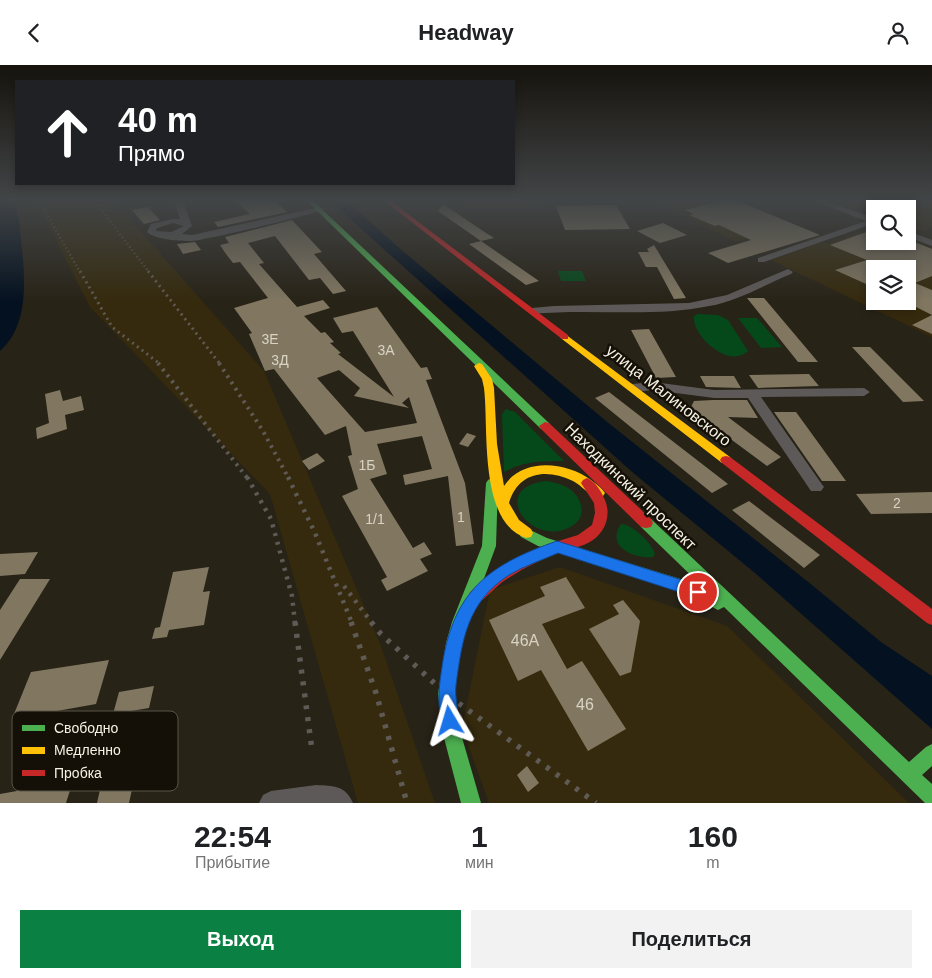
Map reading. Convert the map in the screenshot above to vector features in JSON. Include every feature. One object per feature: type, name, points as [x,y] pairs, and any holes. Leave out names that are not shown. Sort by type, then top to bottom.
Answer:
[{"type":"main road","name":"Находкинский проспект","points":[[345,233],[932,797]]},
{"type":"main road","name":"улица Малиновского","points":[[430,233],[932,618]]},
{"type":"main road","points":[[466,351],[487,380],[491,405],[492,451],[491,528],[485,561],[460,622],[454,643],[446,694],[452,734],[471,803]]},
{"type":"main road","points":[[460,622],[472,601],[488,583],[526,559],[557,547],[578,543],[592,535],[600,524],[601,509],[597,496],[573,460],[550,431]]},
{"type":"main road","points":[[492,451],[502,505],[510,520],[518,529],[530,537],[557,547],[687,587],[708,597],[728,610],[774,646]]},
{"type":"main road","points":[[491,528],[502,505],[506,489],[515,479],[530,472],[544,470],[564,472],[589,486],[672,548]]},
{"type":"main road","points":[[909,775],[932,753]]},
{"type":"street","points":[[153,233],[192,238],[212,233]]},
{"type":"street","points":[[165,235],[173,233]]},
{"type":"street","points":[[189,233],[192,238]]},
{"type":"street","points":[[762,259],[837,233]]},
{"type":"street","points":[[916,237],[932,243]]},
{"type":"street","points":[[532,311],[565,308],[693,306],[724,299],[788,272]]},
{"type":"street","points":[[633,388],[654,385],[701,393],[752,394],[864,392]]},
{"type":"street","points":[[752,394],[816,487]]},
{"type":"street","points":[[271,803],[316,797],[337,798],[341,803]]},
{"type":"shaded area","points":[[53,233],[142,233],[264,371],[381,646],[435,803],[358,803],[270,494],[90,307]]},
{"type":"shaded area","points":[[719,233],[764,233],[736,242]]},
{"type":"shaded area","points":[[857,233],[866,233],[866,250],[916,250],[916,241],[932,248],[932,337],[876,310],[916,310],[916,260],[866,260],[866,305],[771,260],[823,242],[827,244]]},
{"type":"shaded area","points":[[560,567],[727,626],[909,803],[489,803],[462,728],[490,590]]},
{"type":"green space","points":[[558,271],[582,271],[586,281],[561,281]]},
{"type":"green space","points":[[698,314],[718,315],[728,320],[748,351],[740,356],[731,356],[721,353],[712,347],[698,332],[694,316]]},
{"type":"green space","points":[[738,318],[757,318],[782,347],[761,348]]},
{"type":"green space","points":[[506,409],[515,412],[564,461],[526,464],[504,472],[502,414]]},
{"type":"green space","points":[[546,481],[565,487],[573,492],[580,501],[580,517],[572,526],[557,531],[543,530],[531,524],[522,515],[518,505],[519,494],[528,486]]},
{"type":"green space","points":[[621,524],[631,527],[646,540],[655,554],[653,557],[631,554],[619,545],[617,532]]},
{"type":"water","points":[[0,233],[20,233],[24,269],[21,314],[10,340],[0,351]]},
{"type":"water","points":[[366,233],[383,233],[606,421],[881,642],[932,676],[932,729],[755,573],[631,471]]},
{"type":"building","points":[[239,233],[305,233],[322,252],[314,254],[346,291],[333,294],[320,278],[309,280],[275,236],[248,243],[264,263],[259,264],[297,307],[323,300],[330,308],[304,316],[321,333],[325,332],[334,342],[330,343],[341,353],[338,354],[394,397],[353,331],[342,333],[333,318],[377,307],[421,368],[427,367],[432,379],[426,380],[465,483],[474,544],[456,546],[448,476],[405,485],[403,475],[432,469],[422,436],[377,444],[387,474],[370,479],[413,548],[424,542],[432,554],[420,559],[428,571],[387,591],[381,580],[387,577],[342,496],[358,489],[348,456],[352,455],[346,426],[325,435],[274,369],[265,371],[249,334],[252,333],[234,308],[268,298],[240,262],[233,263],[220,245],[229,243],[225,237]],"holes":[[[339,370],[360,388],[354,396],[409,408],[402,403],[409,397],[417,423],[365,432],[317,378]]]},
{"type":"building","points":[[470,233],[487,233],[494,238],[481,241]]},
{"type":"building","points":[[642,233],[687,235],[660,243]]},
{"type":"building","points":[[737,233],[820,235],[728,263],[708,253],[751,240]]},
{"type":"building","points":[[863,233],[866,233],[866,250],[916,250],[916,243],[932,249],[932,276],[916,283],[916,260],[867,260],[830,245]]},
{"type":"building","points":[[481,241],[539,281],[526,285],[469,244]]},
{"type":"building","points":[[195,242],[201,250],[183,254],[177,244]]},
{"type":"building","points":[[654,245],[686,298],[674,299],[657,267],[646,267],[638,252],[649,252],[647,249]]},
{"type":"building","points":[[866,260],[866,284],[835,270]]},
{"type":"building","points":[[916,283],[932,290],[932,315],[916,307]]},
{"type":"building","points":[[747,298],[764,298],[818,362],[798,362]]},
{"type":"building","points":[[932,315],[932,334],[912,325]]},
{"type":"building","points":[[649,329],[676,377],[656,378],[631,330]]},
{"type":"building","points":[[852,347],[870,347],[924,401],[903,402]]},
{"type":"building","points":[[809,374],[819,386],[758,388],[749,375]]},
{"type":"building","points":[[700,376],[734,376],[741,388],[706,387]]},
{"type":"building","points":[[60,390],[63,401],[81,396],[84,410],[65,415],[67,429],[37,439],[36,428],[49,423],[45,394]]},
{"type":"building","points":[[609,392],[728,484],[712,493],[595,398]]},
{"type":"building","points":[[747,400],[758,418],[728,417],[781,457],[767,466],[690,409],[694,401]]},
{"type":"building","points":[[774,412],[796,412],[846,481],[822,481]]},
{"type":"building","points":[[467,433],[476,436],[468,447],[459,444]]},
{"type":"building","points":[[317,453],[325,461],[309,470],[302,461]]},
{"type":"building","points":[[932,492],[932,513],[871,514],[856,494]]},
{"type":"building","points":[[749,501],[820,555],[804,568],[732,510]]},
{"type":"building","points":[[38,552],[25,574],[0,576],[0,554]]},
{"type":"building","points":[[209,567],[203,592],[210,591],[204,625],[169,630],[167,637],[152,639],[155,628],[160,627],[173,572]]},
{"type":"building","points":[[566,577],[585,608],[542,624],[567,669],[582,661],[626,729],[588,751],[541,670],[518,681],[489,620],[545,596],[540,587]]},
{"type":"building","points":[[20,579],[50,579],[0,660],[0,610]]},
{"type":"building","points":[[623,600],[640,621],[631,672],[620,676],[589,629],[619,614],[613,605]]},
{"type":"building","points":[[109,660],[96,704],[57,711],[15,711],[31,672]]},
{"type":"building","points":[[154,686],[149,708],[114,711],[119,692]]},
{"type":"building","points":[[527,766],[539,783],[528,792],[517,775]]},
{"type":"building","points":[[17,791],[70,791],[66,803],[0,803],[0,794]]},
{"type":"building","points":[[100,791],[132,791],[129,803],[97,803]]},
{"type":"railway","points":[[58,233],[80,272]]},
{"type":"railway","points":[[119,233],[149,272]]},
{"type":"railway","points":[[80,271],[112,327],[160,364]]},
{"type":"railway","points":[[148,271],[220,364]]},
{"type":"railway","points":[[158,363],[248,479]]},
{"type":"railway","points":[[219,363],[263,431],[289,478]]},
{"type":"railway","points":[[247,477],[271,519],[292,596],[295,623]]},
{"type":"railway","points":[[289,478],[315,533],[352,623]]},
{"type":"railway","points":[[344,586],[372,623]]},
{"type":"railway","points":[[295,622],[312,750]]},
{"type":"railway","points":[[351,622],[376,693],[407,803]]},
{"type":"railway","points":[[371,622],[381,634],[446,694],[596,803]]},
{"type":"traffic: fast","points":[[344,233],[545,426]]},
{"type":"traffic: fast","points":[[471,803],[452,734],[446,694],[454,643],[460,622],[489,546],[492,483]]},
{"type":"traffic: fast","points":[[646,523],[932,797]]},
{"type":"traffic: fast","points":[[526,533],[543,542],[687,587],[718,603]]},
{"type":"traffic: fast","points":[[909,775],[932,753]]},
{"type":"traffic: slow","points":[[565,337],[726,460]]},
{"type":"traffic: slow","points":[[479,366],[487,379],[489,388],[493,462],[500,496],[506,512],[515,524],[526,533]]},
{"type":"traffic: slow","points":[[502,505],[512,483],[530,471],[552,470],[564,472],[576,477],[599,493]]},
{"type":"traffic: jam","points":[[430,233],[565,337]]},
{"type":"traffic: jam","points":[[545,426],[646,523]]},
{"type":"traffic: jam","points":[[726,460],[932,618]]},
{"type":"traffic: jam","points":[[557,547],[575,543],[590,535],[600,522],[602,513],[599,500],[587,483]]},
{"type":"traffic: jam","points":[[475,597],[503,573],[557,547]]},
{"type":"route","points":[[450,721],[446,694],[454,643],[460,622],[472,601],[488,583],[505,570],[526,559],[557,547],[698,592]]}]
